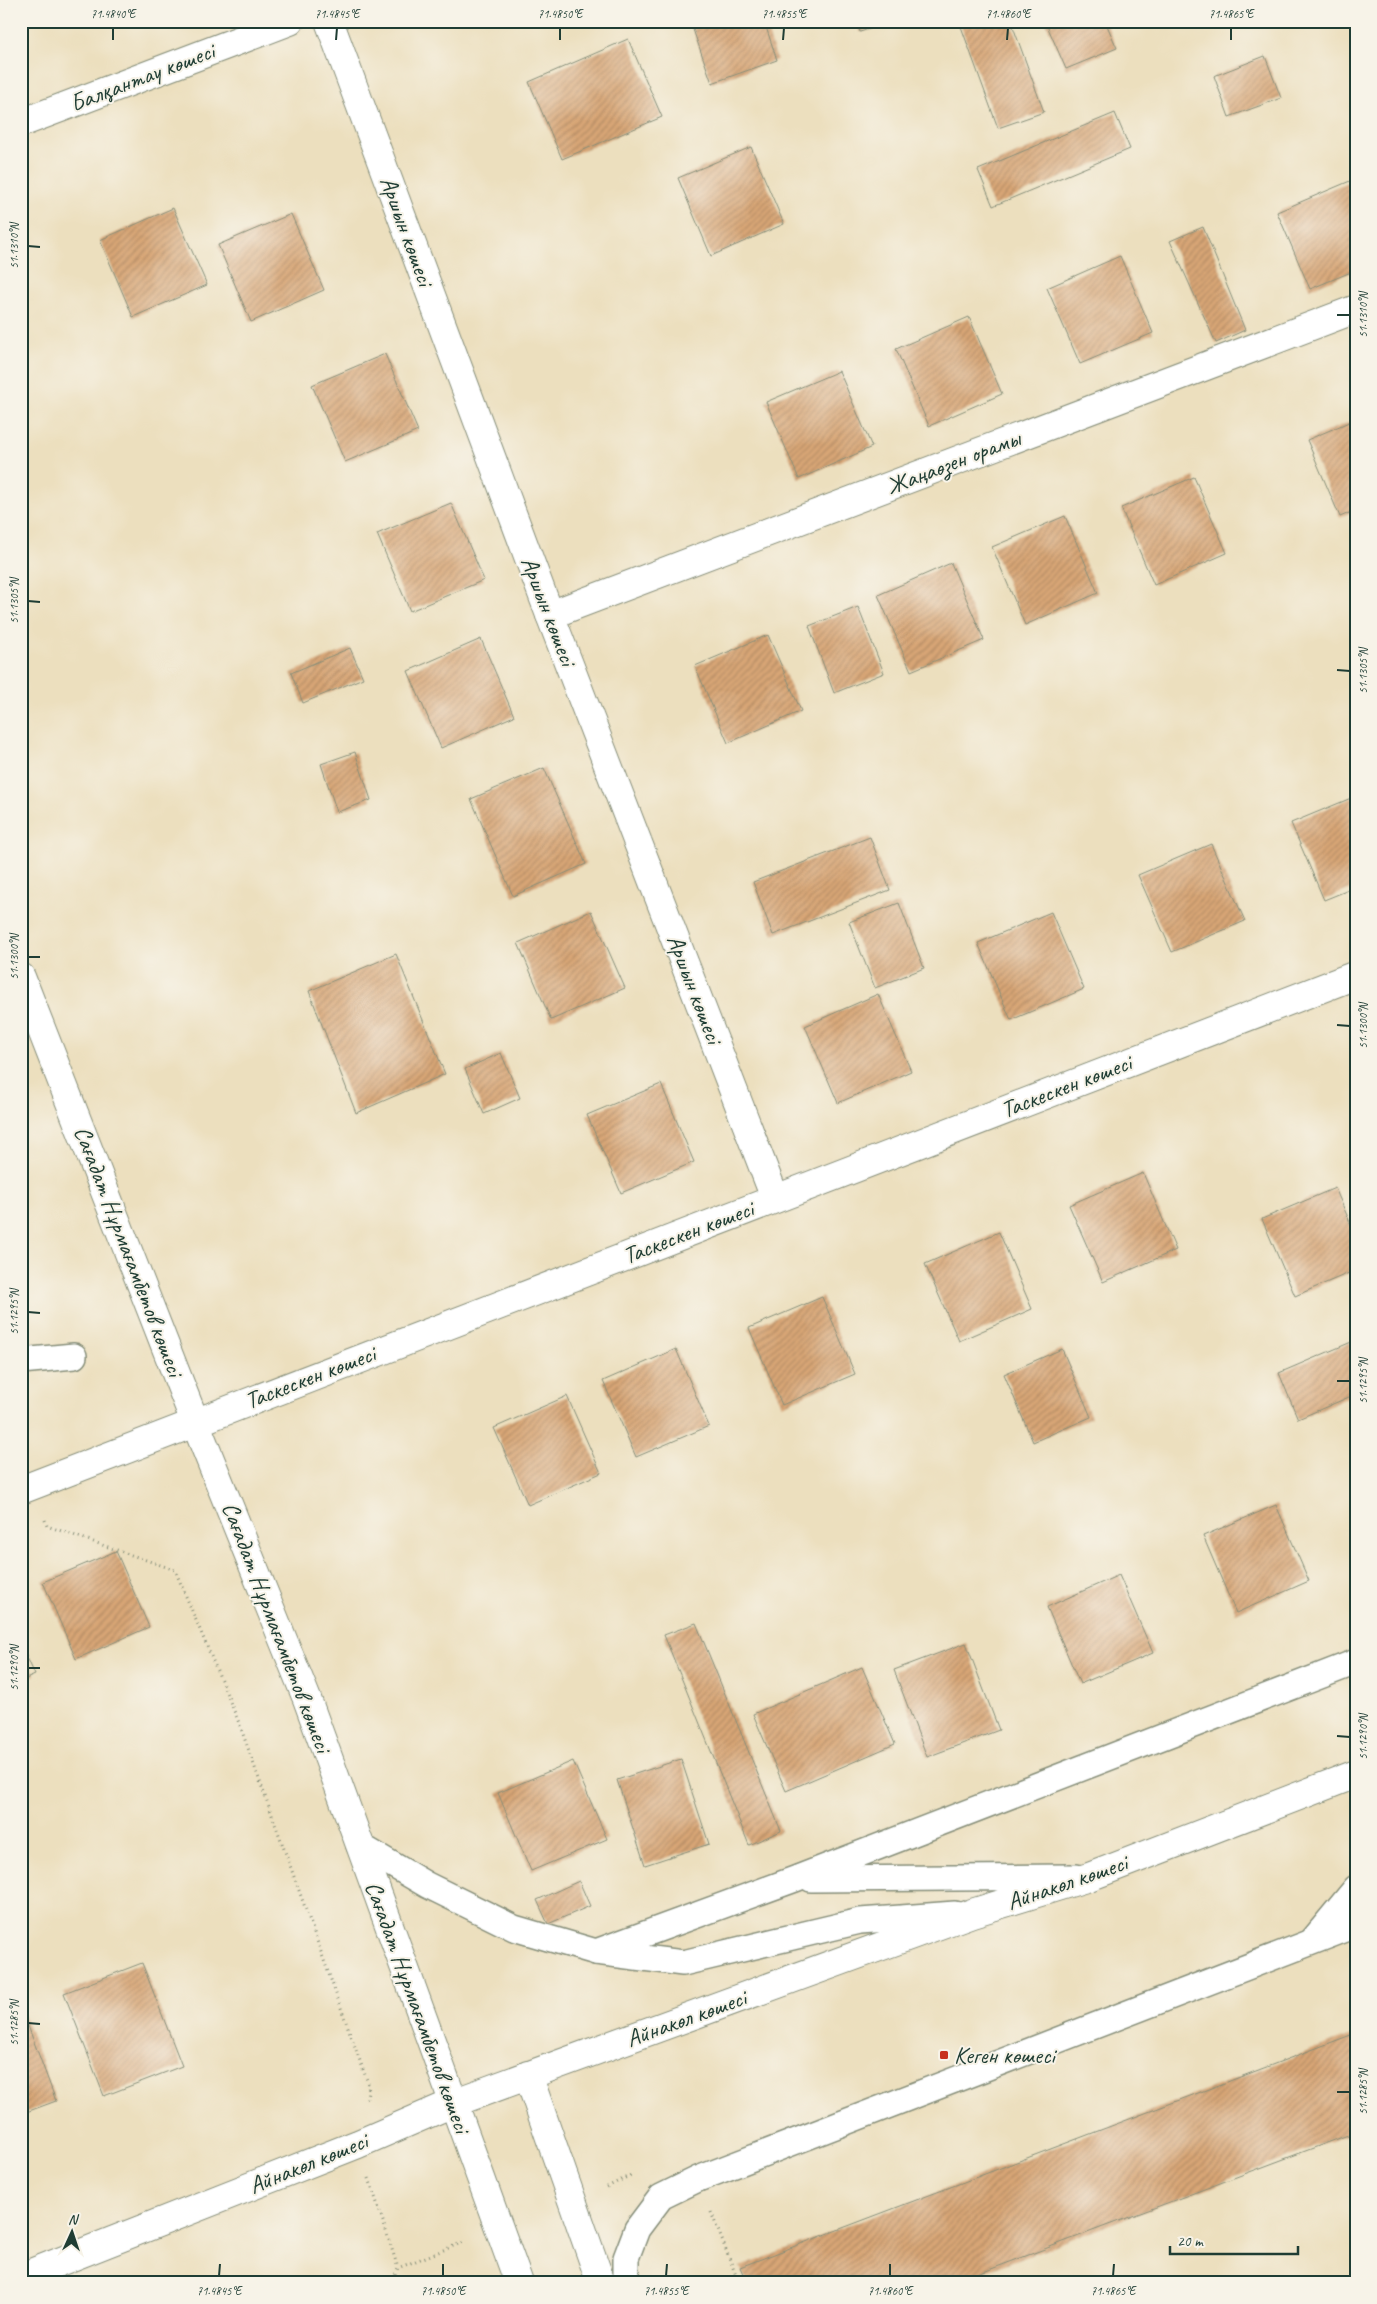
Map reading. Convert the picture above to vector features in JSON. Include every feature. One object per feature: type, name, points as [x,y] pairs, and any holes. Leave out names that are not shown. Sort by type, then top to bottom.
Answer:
[{"type":"street","name":"Балқантау көшесі","points":[[21,123],[290,21]]},
{"type":"street","name":"Аршын көшесі","points":[[329,21],[550,615],[776,1198]]},
{"type":"street","name":"Жаңаөзен орамы","points":[[550,615],[1356,309]]},
{"type":"street","name":"Таскескен көшесі","points":[[25,1488],[1356,975]]},
{"type":"street","name":"Сағадат Нұрмағамбетов көшесі","points":[[21,977],[195,1422],[307,1699],[519,2283]]},
{"type":"street","name":"Айнакөл көшесі","points":[[21,2277],[358,2144],[453,2103],[972,1913],[1089,1877],[1355,1774]]},
{"type":"street","points":[[528,2075],[601,2283]]},
{"type":"lane","points":[[21,1361],[74,1356]]},
{"type":"lane","points":[[596,1952],[795,1879],[1356,1662]]},
{"type":"lane","points":[[359,1845],[427,1885],[514,1928],[596,1952],[683,1963],[860,1922],[972,1913]]},
{"type":"lane","points":[[795,1879],[1089,1877]]},
{"type":"lane","points":[[1312,1942],[1356,1888]]},
{"type":"lane","points":[[626,2283],[626,2258],[637,2229],[660,2197],[698,2179],[1356,1925]]},
{"type":"path","points":[[25,1488],[47,1526],[176,1570],[239,1723],[369,2086],[358,2144],[398,2268]]},
{"type":"path","points":[[698,2179],[739,2283]]},
{"type":"building","points":[[690,21],[764,21],[777,60],[712,83]]},
{"type":"building","points":[[856,21],[891,21],[891,22],[860,32]]},
{"type":"building","points":[[959,21],[1011,21],[1044,112],[998,128]]},
{"type":"building","points":[[1045,21],[1105,21],[1117,48],[1066,69]]},
{"type":"building","points":[[628,39],[662,117],[562,159],[529,82]]},
{"type":"building","points":[[1265,56],[1281,98],[1229,117],[1214,76]]},
{"type":"building","points":[[1115,113],[1130,149],[993,206],[978,170]]},
{"type":"building","points":[[751,147],[784,224],[711,256],[678,178]]},
{"type":"building","points":[[1350,181],[1356,194],[1356,270],[1310,289],[1277,212]]},
{"type":"building","points":[[173,208],[207,285],[133,317],[100,240]]},
{"type":"building","points":[[291,214],[324,290],[251,322],[218,245]]},
{"type":"building","points":[[1203,227],[1245,330],[1216,343],[1170,241]]},
{"type":"building","points":[[1120,256],[1153,333],[1080,364],[1047,288]]},
{"type":"building","points":[[969,317],[1002,394],[929,426],[896,349]]},
{"type":"building","points":[[385,354],[418,431],[345,462],[312,385]]},
{"type":"building","points":[[839,371],[872,447],[799,479],[766,402]]},
{"type":"building","points":[[1356,419],[1356,510],[1340,517],[1307,440]]},
{"type":"building","points":[[1194,477],[1227,553],[1154,585],[1121,508]]},
{"type":"building","points":[[451,503],[484,580],[410,611],[377,534]]},
{"type":"building","points":[[1065,516],[1098,593],[1025,625],[992,547]]},
{"type":"building","points":[[951,563],[984,640],[911,671],[878,595]]},
{"type":"building","points":[[858,607],[884,673],[834,693],[809,626]]},
{"type":"building","points":[[768,635],[801,711],[728,743],[695,666]]},
{"type":"building","points":[[481,639],[514,716],[441,748],[408,671]]},
{"type":"building","points":[[350,648],[363,678],[303,703],[291,673]]},
{"type":"building","points":[[355,752],[371,800],[337,812],[321,764]]},
{"type":"building","points":[[544,768],[586,864],[513,896],[471,799]]},
{"type":"building","points":[[1356,796],[1356,887],[1324,900],[1291,823]]},
{"type":"building","points":[[870,837],[890,890],[773,935],[753,882]]},
{"type":"building","points":[[1211,844],[1245,921],[1172,952],[1138,875]]},
{"type":"building","points":[[899,903],[924,968],[875,988],[849,922]]},
{"type":"building","points":[[591,911],[625,988],[551,1020],[518,943]]},
{"type":"building","points":[[1051,912],[1084,989],[1011,1020],[978,943]]},
{"type":"building","points":[[396,954],[445,1074],[356,1113],[309,991]]},
{"type":"building","points":[[878,994],[911,1071],[838,1103],[805,1026]]},
{"type":"building","points":[[501,1053],[520,1098],[484,1114],[465,1069]]},
{"type":"building","points":[[661,1084],[694,1162],[621,1193],[587,1115]]},
{"type":"building","points":[[1143,1173],[1176,1250],[1103,1282],[1069,1205]]},
{"type":"building","points":[[1335,1188],[1356,1236],[1356,1270],[1295,1296],[1262,1219]]},
{"type":"building","points":[[999,1232],[1032,1309],[959,1341],[925,1264]]},
{"type":"building","points":[[822,1297],[855,1374],[782,1405],[749,1328]]},
{"type":"building","points":[[1356,1340],[1356,1394],[1298,1419],[1279,1373]]},
{"type":"building","points":[[676,1349],[709,1426],[636,1457],[603,1381]]},
{"type":"building","points":[[1062,1349],[1091,1417],[1033,1442],[1004,1374]]},
{"type":"building","points":[[567,1396],[601,1473],[528,1505],[494,1428]]},
{"type":"building","points":[[1276,1505],[1309,1581],[1236,1613],[1203,1536]]},
{"type":"building","points":[[116,1551],[149,1627],[76,1659],[43,1582]]},
{"type":"building","points":[[1119,1575],[1153,1653],[1080,1684],[1047,1607]]},
{"type":"building","points":[[696,1623],[781,1831],[749,1845],[664,1635]]},
{"type":"building","points":[[966,1643],[999,1730],[927,1757],[894,1670]]},
{"type":"building","points":[[21,1644],[35,1675],[21,1681]]},
{"type":"building","points":[[862,1667],[895,1744],[786,1791],[753,1714]]},
{"type":"building","points":[[681,1759],[709,1844],[645,1865],[617,1780]]},
{"type":"building","points":[[573,1761],[607,1839],[531,1871],[498,1793]]},
{"type":"building","points":[[579,1881],[590,1906],[548,1924],[537,1900]]},
{"type":"building","points":[[142,1963],[182,2066],[104,2096],[64,1993]]},
{"type":"building","points":[[21,2007],[56,2101],[21,2114]]},
{"type":"building","points":[[1356,2033],[1356,2132],[954,2283],[747,2283],[740,2267]]},
{"type":"place","name":"Кеген көшесі","points":[[944,2055]]}]
